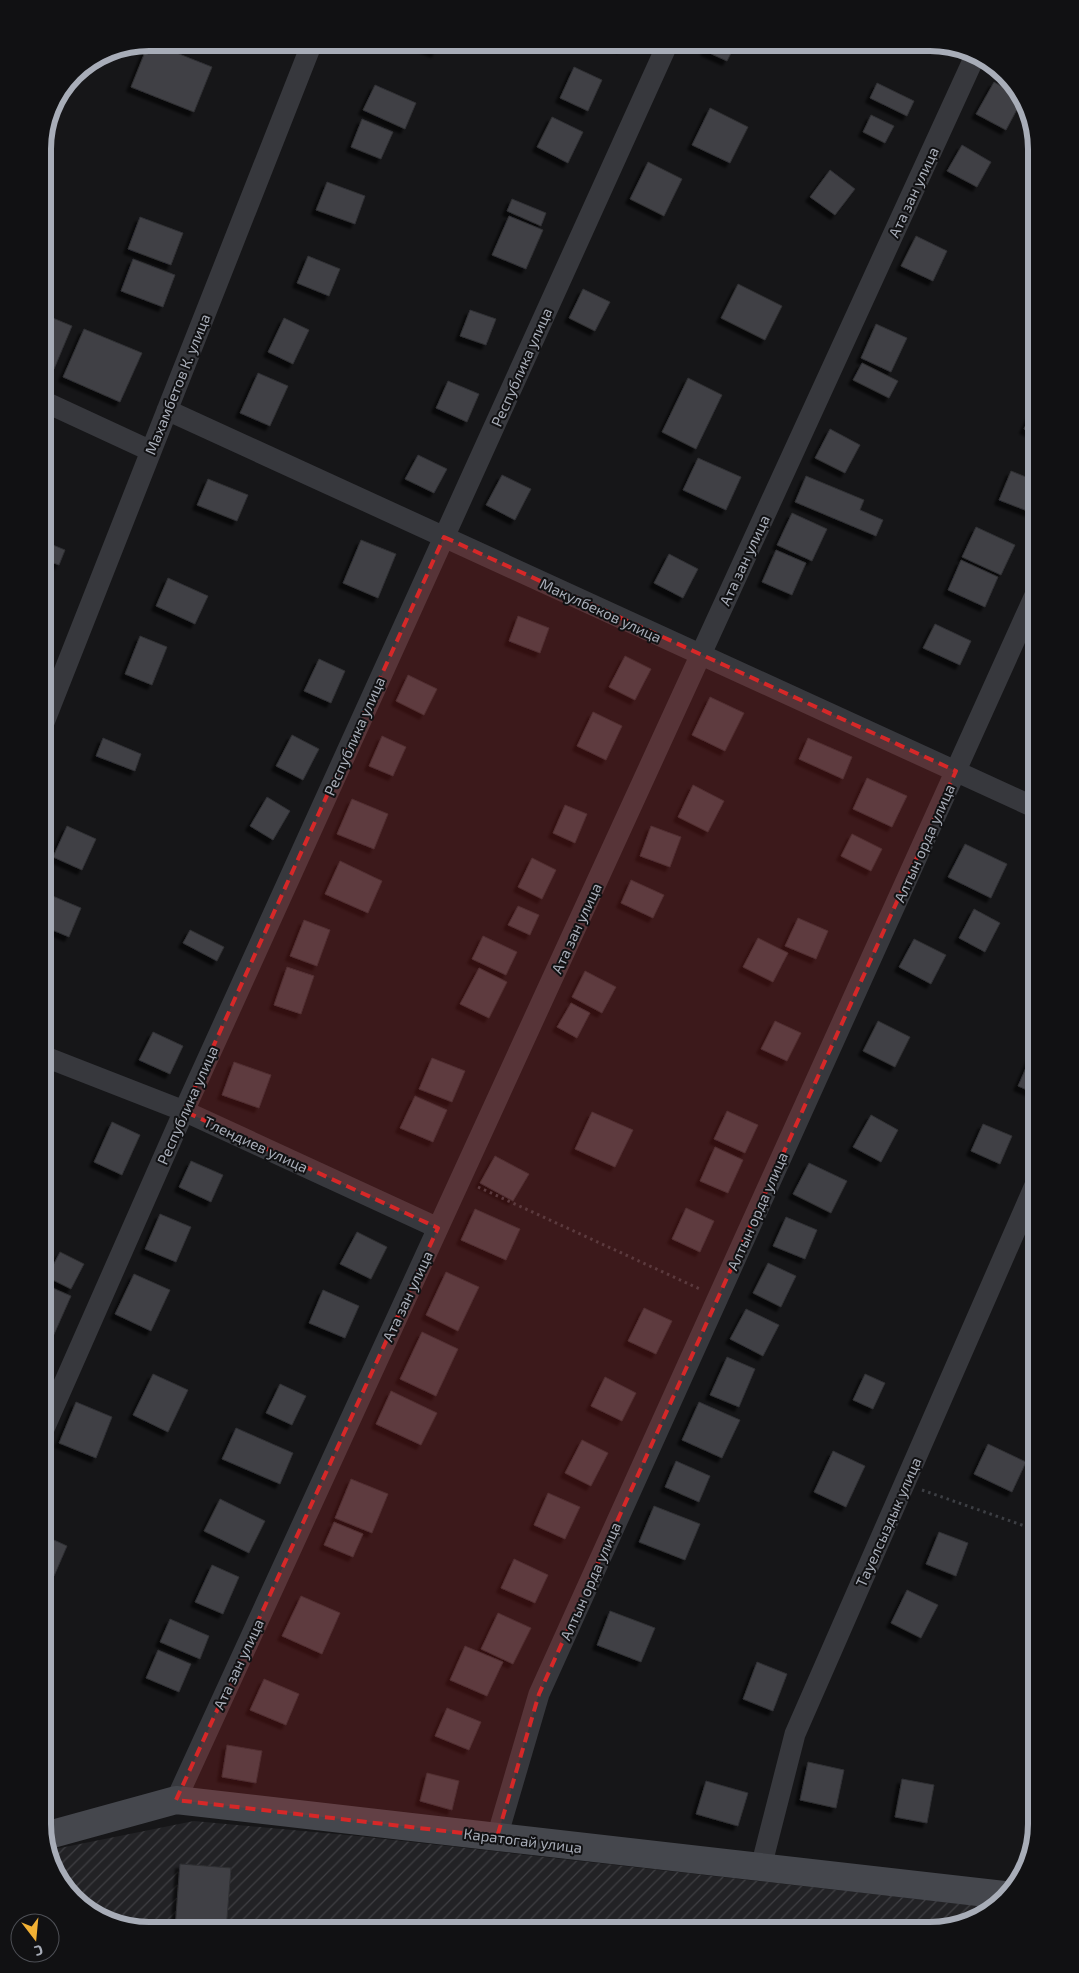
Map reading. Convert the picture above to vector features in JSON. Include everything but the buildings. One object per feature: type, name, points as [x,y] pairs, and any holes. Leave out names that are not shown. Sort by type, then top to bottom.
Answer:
[{"type":"street","name":"Махамбетов К. улица","points":[[51,704],[308,51]]},
{"type":"street","name":"Республика улица","points":[[51,1411],[184,1111],[664,51]]},
{"type":"street","name":"Ата зан улица","points":[[176,1800],[973,61]]},
{"type":"street","points":[[51,405],[151,451]]},
{"type":"street","name":"Макулбеков улица","points":[[167,410],[1028,804]]},
{"type":"street","name":"Алтын орда улица","points":[[497,1837],[539,1694],[1028,611]]},
{"type":"street","name":"Тлендиев улица","points":[[51,1059],[184,1111],[438,1228]]},
{"type":"street","name":"Тауелсыздык улица","points":[[761,1867],[795,1734],[1028,1201]]},
{"type":"street","name":"Каратогай улица","points":[[52,1834],[176,1800],[998,1894]]},
{"type":"path","points":[[461,1179],[718,1297]]},
{"type":"path","points":[[905,1484],[1028,1527]]},
{"type":"highlighted area","points":[[444,537],[956,771],[539,1694],[497,1837],[176,1800],[438,1228],[184,1111]]},
{"type":"shaded area","points":[[194,1821],[358,1836],[982,1906],[973,1912],[949,1920],[930,1922],[143,1922],[118,1917],[106,1912],[85,1898],[71,1884],[64,1873],[55,1849]]}]
